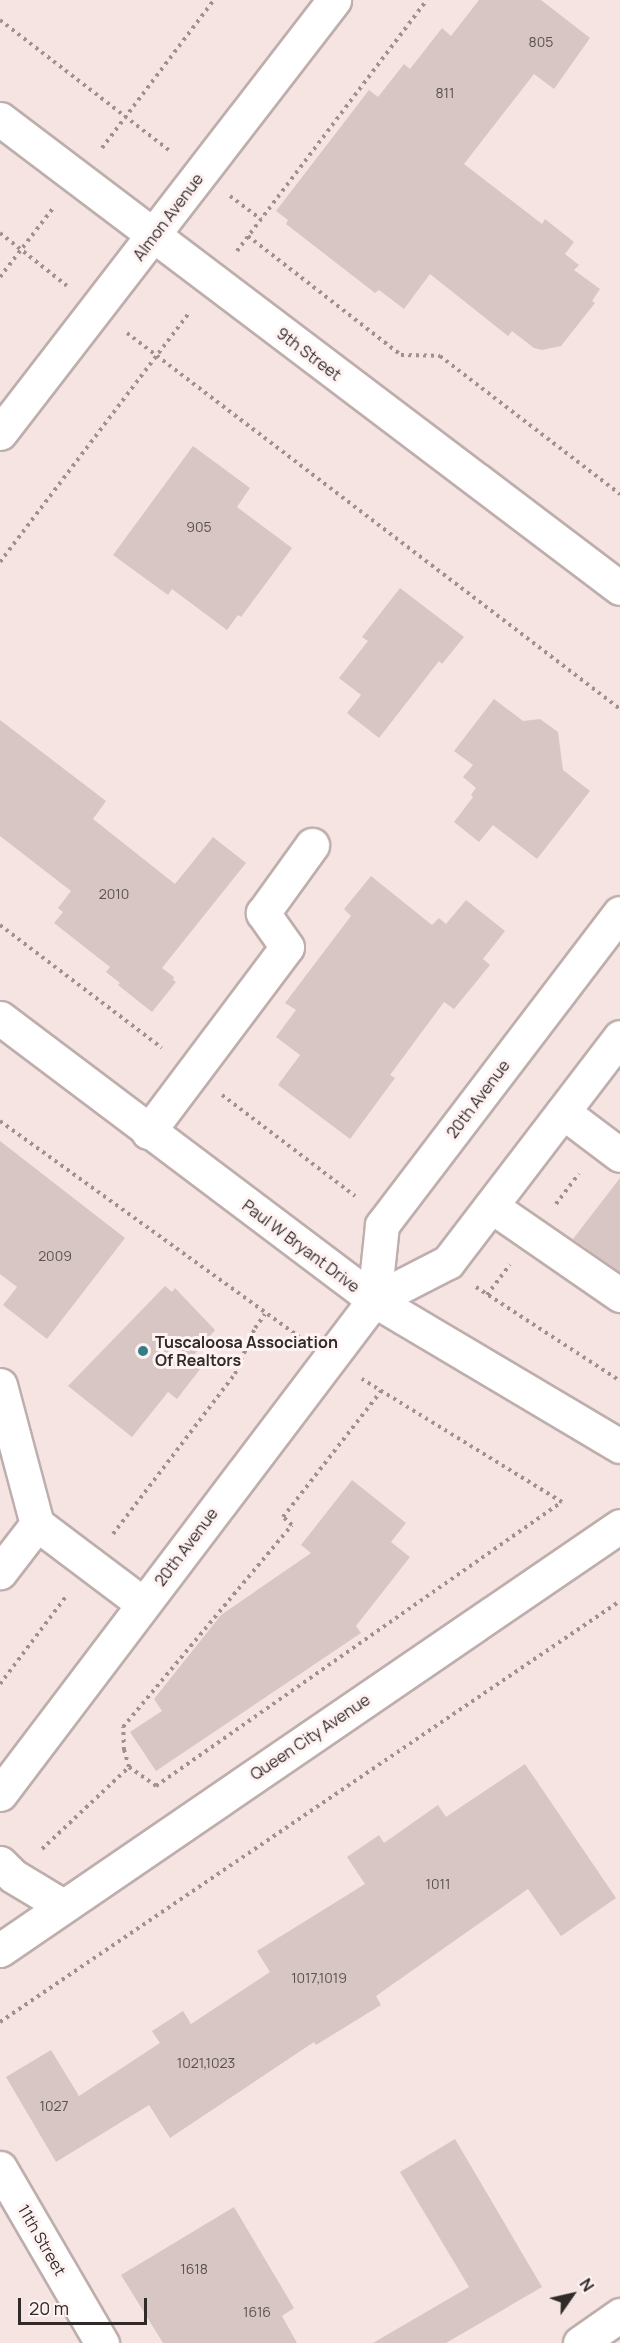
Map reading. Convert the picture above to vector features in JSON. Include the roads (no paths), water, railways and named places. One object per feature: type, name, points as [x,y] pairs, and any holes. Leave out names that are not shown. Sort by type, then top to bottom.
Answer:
[{"type":"street","name":"Almon Avenue","points":[[0,433],[334,0]]},
{"type":"street","name":"9th Street","points":[[0,119],[153,237],[620,588]]},
{"type":"street","points":[[148,1132],[287,947],[263,913],[312,845]]},
{"type":"street","name":"20th Avenue","points":[[374,1300],[382,1225],[620,913]]},
{"type":"street","name":"Paul W Bryant Drive","points":[[0,1018],[148,1132],[374,1300],[620,1446]]},
{"type":"street","name":"20th Avenue","points":[[0,1794],[374,1300],[446,1264],[620,1037]]},
{"type":"street","points":[[563,1112],[620,1155]]},
{"type":"street","points":[[491,1206],[620,1295]]},
{"type":"street","points":[[0,1385],[37,1524],[143,1604]]},
{"type":"street","points":[[0,1572],[37,1524]]},
{"type":"street","name":"Queen City Avenue","points":[[0,1950],[620,1526]]},
{"type":"street","points":[[6,1870],[63,1906]]},
{"type":"street","name":"11th Street","points":[[0,2168],[102,2343]]},
{"type":"street","points":[[580,2343],[620,2315]]},
{"type":"place","name":"Tuscaloosa Association Of Realtors","points":[[143,1351]]}]
